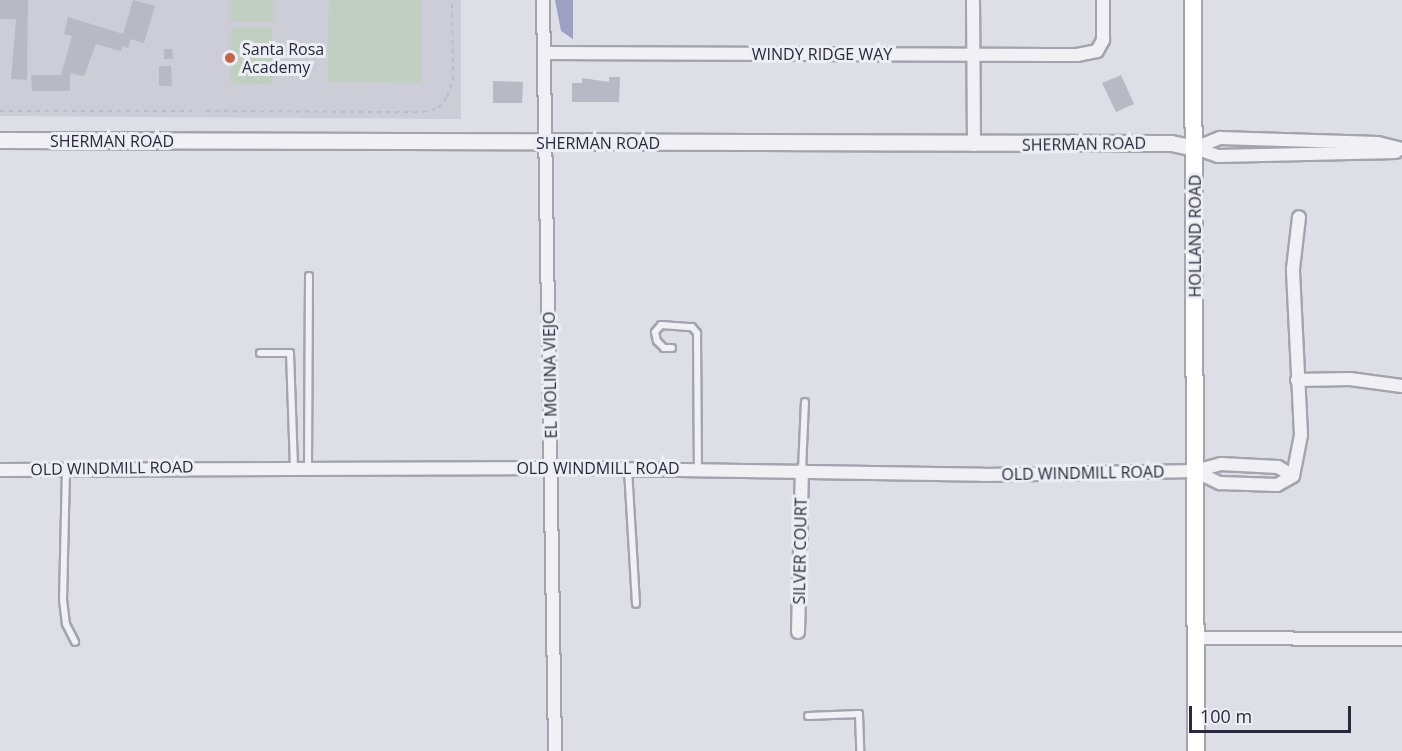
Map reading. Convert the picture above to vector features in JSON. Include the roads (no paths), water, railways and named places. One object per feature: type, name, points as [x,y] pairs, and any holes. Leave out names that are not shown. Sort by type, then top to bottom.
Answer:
[{"type":"main road","name":"HOLLAND ROAD","points":[[1193,0],[1196,751]]},
{"type":"street","name":"EL MOLINA VIEJO","points":[[543,0],[546,53],[555,751]]},
{"type":"street","points":[[973,0],[974,146]]},
{"type":"street","name":"WINDY RIDGE WAY","points":[[546,53],[1077,56],[1097,51],[1103,39],[1103,0]]},
{"type":"street","name":"SHERMAN ROAD","points":[[1195,148],[1220,138],[1378,143],[1402,151]]},
{"type":"street","name":"SHERMAN ROAD","points":[[0,140],[974,146],[1171,143],[1218,156],[1402,151]]},
{"type":"street","points":[[1195,471],[1220,483],[1277,485],[1293,476],[1301,435],[1293,269],[1299,217]]},
{"type":"street","points":[[1298,380],[1350,379],[1402,386]]},
{"type":"street","points":[[1195,471],[1221,464],[1278,467],[1293,476]]},
{"type":"street","name":"OLD WINDMILL ROAD","points":[[0,470],[308,467],[627,468],[984,475],[1195,471]]},
{"type":"street","name":"SILVER COURT","points":[[798,632],[801,470]]},
{"type":"street","points":[[1195,638],[1402,639]]},
{"type":"lane","points":[[308,467],[309,276]]},
{"type":"lane","points":[[672,348],[664,348],[657,340],[655,332],[661,325],[692,327],[697,333],[698,469]]},
{"type":"lane","points":[[260,353],[290,353],[294,468]]},
{"type":"lane","points":[[801,470],[806,402]]},
{"type":"lane","points":[[66,468],[63,600],[66,624],[75,642]]},
{"type":"lane","points":[[627,468],[636,604]]},
{"type":"lane","points":[[808,716],[859,714],[860,751]]},
{"type":"water","points":[[555,0],[573,0],[573,39],[561,31]]},
{"type":"place","name":"Santa Rosa Academy","points":[[230,58]]}]
